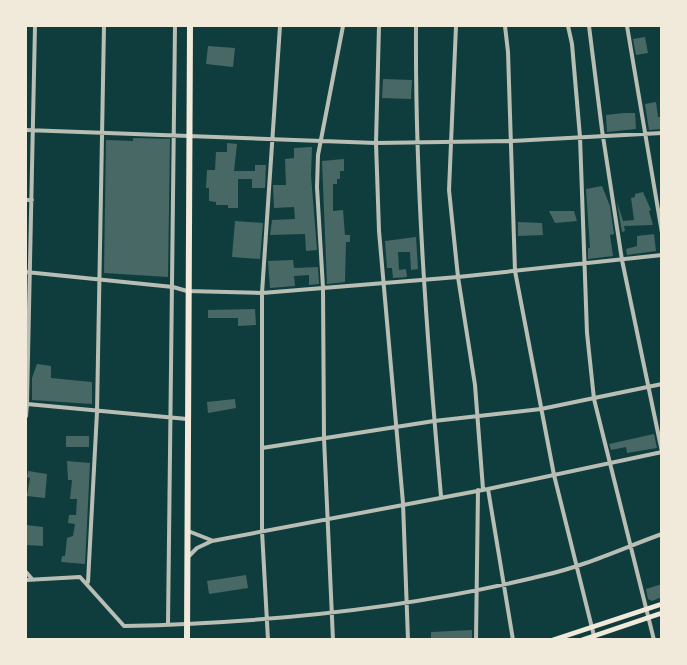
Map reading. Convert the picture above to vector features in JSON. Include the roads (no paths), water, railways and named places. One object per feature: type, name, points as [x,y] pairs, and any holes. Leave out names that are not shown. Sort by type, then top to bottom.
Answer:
[{"type":"main road","points":[[187,639],[190,26]]},
{"type":"main road","points":[[553,639],[662,604]]},
{"type":"main road","points":[[582,639],[595,637],[662,613]]},
{"type":"street","points":[[26,416],[35,26]]},
{"type":"street","points":[[88,583],[97,412],[104,26]]},
{"type":"street","points":[[168,625],[175,26]]},
{"type":"street","points":[[268,639],[262,531],[262,293],[280,26]]},
{"type":"street","points":[[333,639],[324,438],[323,288],[317,187],[321,142],[344,26]]},
{"type":"street","points":[[379,26],[376,143],[379,231],[403,503],[408,639]]},
{"type":"street","points":[[416,26],[415,142],[423,279],[441,496]]},
{"type":"street","points":[[456,26],[450,190],[458,277],[475,384],[483,490],[506,583],[513,639]]},
{"type":"street","points":[[505,26],[512,141],[515,270],[554,475],[579,566],[595,637]]},
{"type":"street","points":[[568,26],[572,44],[580,137],[587,333],[594,399],[654,639]]},
{"type":"street","points":[[186,559],[197,548],[212,541],[403,503],[483,490],[662,452],[622,260],[589,26]]},
{"type":"street","points":[[627,26],[662,233]]},
{"type":"street","points":[[26,63],[33,63]]},
{"type":"street","points":[[26,130],[189,134],[272,140],[376,143],[512,141],[662,133]]},
{"type":"street","points":[[26,200],[32,200]]},
{"type":"street","points":[[28,273],[173,287],[188,291],[262,293],[458,277],[662,255]]},
{"type":"street","points":[[262,448],[434,421],[541,410],[662,384]]},
{"type":"street","points":[[27,404],[187,419]]},
{"type":"street","points":[[476,639],[476,589],[483,490]]},
{"type":"street","points":[[187,530],[212,541]]},
{"type":"street","points":[[26,580],[80,577],[88,583],[124,626],[187,625],[406,603],[579,566],[662,534]]},
{"type":"street","points":[[26,572],[32,579]]}]
